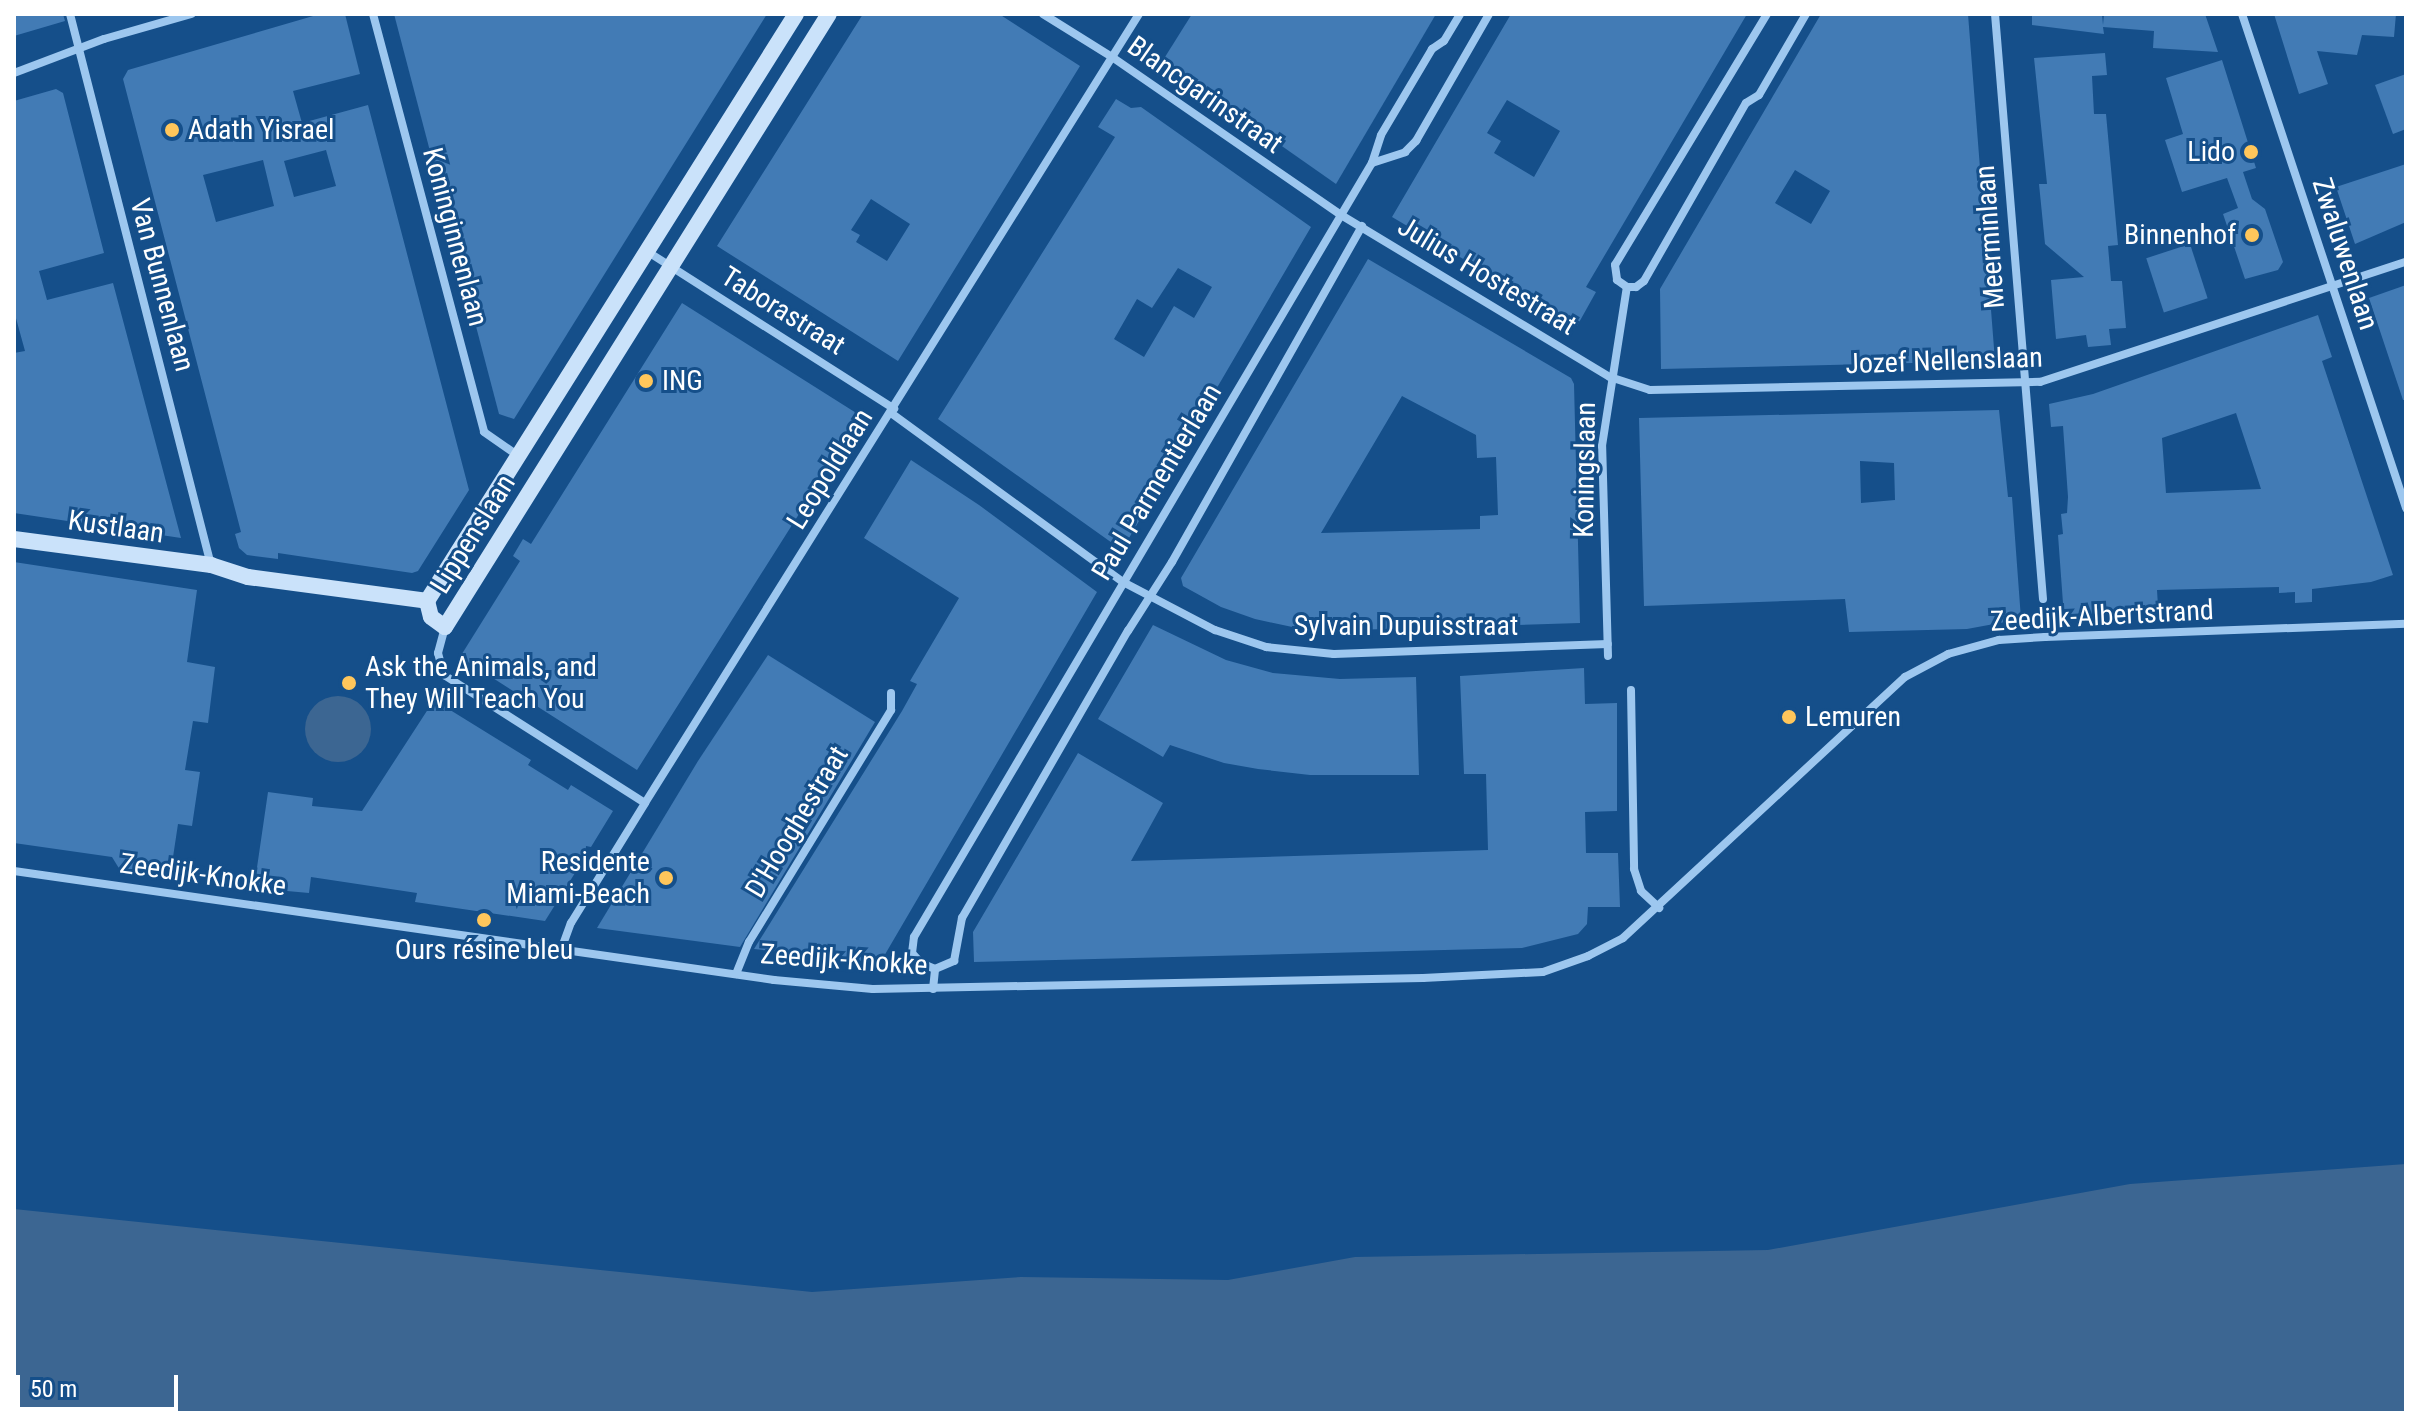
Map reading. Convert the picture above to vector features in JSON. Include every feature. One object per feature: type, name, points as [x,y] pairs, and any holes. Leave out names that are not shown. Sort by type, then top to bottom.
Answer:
[{"type":"street","points":[[14,73],[191,14]]},
{"type":"street","name":"Koninginnenlaan","points":[[373,14],[484,432],[517,455]]},
{"type":"street","name":"Lippenslaan","points":[[796,14],[427,601],[431,617],[445,627],[829,14]]},
{"type":"street","name":"Blancgarinstraat","points":[[1043,14],[1112,57],[1341,215]]},
{"type":"street","name":"Leopoldlaan","points":[[561,950],[571,923],[645,803],[1139,14]]},
{"type":"street","name":"Paul Parmentierlaan","points":[[1362,226],[1151,597],[962,918],[954,961],[935,969],[921,963],[912,953],[914,937],[1372,163],[1381,135],[1432,49],[1444,41],[1460,14]]},
{"type":"street","points":[[1372,163],[1405,152],[1416,141],[1489,14]]},
{"type":"street","name":"Koningslaan","points":[[1608,656],[1602,446],[1610,377],[1627,287],[1617,280],[1615,265],[1767,14]]},
{"type":"street","points":[[1627,287],[1636,287],[1644,281],[1746,103],[1759,95],[1806,14]]},
{"type":"street","name":"Meerminlaan","points":[[1995,14],[2023,385],[2043,599]]},
{"type":"street","name":"Zwaluwenlaan","points":[[2242,14],[2406,508]]},
{"type":"street","name":"Van Bunnenlaan","points":[[70,15],[211,565]]},
{"type":"street","name":"Julius Hostestraat","points":[[1341,215],[1610,377]]},
{"type":"street","name":"Taborastraat","points":[[648,252],[893,411]]},
{"type":"street","name":"Jozef Nellenslaan","points":[[1610,377],[1650,390],[2023,385],[2055,380],[2406,262]]},
{"type":"street","name":"Sylvain Dupuisstraat","points":[[893,411],[1123,582],[1215,630],[1280,648],[1334,654],[1608,644]]},
{"type":"street","name":"Kustlaan","points":[[14,539],[211,565],[248,577],[427,601]]},
{"type":"street","name":"Zeedijk-Albertstrand","points":[[1659,908],[1905,677],[1948,654],[1999,640],[2406,624]]},
{"type":"street","points":[[445,627],[438,653],[444,675],[645,803]]},
{"type":"street","points":[[1631,690],[1634,869],[1641,891],[1659,908]]},
{"type":"street","name":"D'Hooghestraat","points":[[736,974],[749,942],[891,710],[891,693]]},
{"type":"street","name":"Zeedijk-Knokke","points":[[14,871],[561,950],[873,989],[1543,972],[1588,956],[1623,938],[1659,908]]},
{"type":"street","points":[[933,989],[935,969]]},
{"type":"water","points":[[338,696],[361,706],[371,729],[361,752],[338,762],[315,752],[305,729],[315,706]]},
{"type":"water","points":[[2406,1164],[2406,1413],[14,1413],[14,1209],[812,1292],[1021,1277],[1228,1280],[1355,1257],[1768,1250],[2130,1184]]},
{"type":"building","points":[[14,14],[63,14],[65,21],[14,36]]},
{"type":"building","points":[[320,14],[345,14],[360,74],[293,91],[302,123],[368,105],[469,490],[418,571],[412,573],[278,553],[278,559],[247,555],[239,548],[235,534],[241,532],[123,79],[128,70]],"holes":[[[326,150],[336,186],[294,197],[284,161]],[[263,160],[274,206],[216,222],[203,175]]]},
{"type":"building","points":[[394,14],[767,14],[514,419],[499,414]]},
{"type":"building","points":[[863,14],[999,14],[1080,66],[898,361],[717,246]],"holes":[[[871,199],[910,224],[887,261],[856,242],[860,235],[851,230]]]},
{"type":"building","points":[[1192,14],[1436,14],[1336,184],[1166,65],[1165,57]]},
{"type":"building","points":[[1511,14],[1747,14],[1586,287],[1596,292],[1577,326],[1392,217]],"holes":[[[1507,100],[1560,131],[1534,177],[1494,153],[1501,141],[1487,133]]]},
{"type":"building","points":[[1821,14],[1968,14],[1995,361],[1661,369],[1660,289]],"holes":[[[1795,170],[1830,191],[1811,224],[1775,203]]]},
{"type":"building","points":[[2032,14],[2102,14],[2103,25],[2104,14],[2205,14],[2218,52],[2153,48],[2154,31],[2103,27],[2104,34],[2032,25]]},
{"type":"building","points":[[2274,14],[2396,14],[2394,37],[2362,35],[2357,55],[2317,51],[2328,84],[2299,94]]},
{"type":"building","points":[[2105,53],[2107,75],[2092,76],[2094,114],[2106,114],[2118,245],[2108,246],[2111,281],[2122,281],[2126,328],[2109,329],[2111,345],[2088,347],[2086,335],[2056,339],[2051,280],[2084,277],[2045,244],[2039,184],[2047,184],[2034,58]]},
{"type":"building","points":[[2222,60],[2256,168],[2243,172],[2252,199],[2265,209],[2283,262],[2278,270],[2245,279],[2223,214],[2238,208],[2227,178],[2182,192],[2165,140],[2183,134],[2166,78]]},
{"type":"building","points":[[2406,74],[2406,129],[2393,134],[2375,85]]},
{"type":"building","points":[[56,89],[63,93],[104,253],[39,271],[47,300],[113,283],[181,538],[14,513],[14,353],[25,351],[14,311],[14,101]]},
{"type":"building","points":[[1116,99],[1131,108],[1141,107],[1311,227],[1122,550],[938,419],[1115,137],[1098,127]],"holes":[[[1178,268],[1212,287],[1194,318],[1174,306],[1144,357],[1114,339],[1137,299],[1152,308]]]},
{"type":"building","points":[[2406,164],[2406,222],[2355,244],[2336,187]]},
{"type":"building","points":[[2190,244],[2208,298],[2164,312],[2146,258]]},
{"type":"building","points":[[1368,259],[1571,378],[1574,384],[1580,623],[1352,630],[1297,628],[1255,619],[1221,607],[1183,586],[1181,578]],"holes":[[[1402,396],[1476,435],[1477,458],[1496,457],[1498,515],[1480,516],[1480,529],[1321,533]]]},
{"type":"building","points":[[2406,285],[2406,400],[2403,400],[2369,298]]},
{"type":"building","points":[[682,303],[861,416],[637,770],[460,657],[520,561],[513,556],[523,539],[531,544]]},
{"type":"building","points":[[2318,315],[2332,357],[2322,361],[2393,575],[2371,582],[2312,589],[2312,602],[2295,603],[2295,592],[2279,593],[2279,587],[2157,590],[2158,606],[2126,607],[2126,618],[2064,617],[2058,535],[2063,534],[2061,514],[2067,513],[2068,497],[2063,426],[2051,427],[2049,404],[2093,394]],"holes":[[[2236,413],[2261,489],[2166,493],[2162,438]]]},
{"type":"building","points":[[1999,410],[2008,497],[2012,497],[2021,619],[1967,629],[1849,632],[1845,599],[1644,606],[1639,418]],"holes":[[[1860,461],[1894,463],[1895,500],[1861,503]]]},
{"type":"building","points":[[911,460],[979,505],[1097,592],[880,963],[754,949],[902,711],[917,684],[910,681],[959,598],[864,538]]},
{"type":"building","points":[[14,562],[197,590],[187,662],[215,667],[208,723],[193,721],[185,770],[200,772],[192,826],[178,824],[170,877],[120,870],[112,857],[14,843]]},
{"type":"building","points":[[1153,625],[1226,660],[1273,673],[1340,679],[1416,677],[1419,775],[1310,775],[1258,769],[1224,763],[1170,745],[1163,757],[1098,719]]},
{"type":"building","points":[[768,655],[875,722],[740,947],[597,928],[698,761]]},
{"type":"building","points":[[1584,668],[1585,704],[1617,703],[1617,811],[1585,812],[1586,853],[1618,853],[1620,907],[1588,907],[1587,924],[1578,934],[1522,948],[974,962],[973,932],[1078,753],[1163,803],[1131,861],[1488,850],[1486,774],[1464,774],[1460,676]]},
{"type":"building","points":[[434,700],[531,760],[528,765],[568,790],[571,785],[613,811],[591,847],[586,846],[585,857],[545,921],[415,902],[417,893],[311,877],[309,893],[254,888],[268,792],[313,798],[312,806],[362,811]]},
{"type":"place","name":"Adath Yisrael","points":[[172,130]]},
{"type":"place","name":"Lido","points":[[2251,152]]},
{"type":"place","name":"Binnenhof","points":[[2252,235]]},
{"type":"place","name":"ING","points":[[646,381]]},
{"type":"place","name":"Ask the Animals, and They Will Teach You","points":[[349,683]]},
{"type":"place","name":"Lemuren","points":[[1789,717]]},
{"type":"place","name":"Residente Miami-Beach","points":[[666,878]]},
{"type":"place","name":"Ours résine bleu","points":[[484,920]]}]
